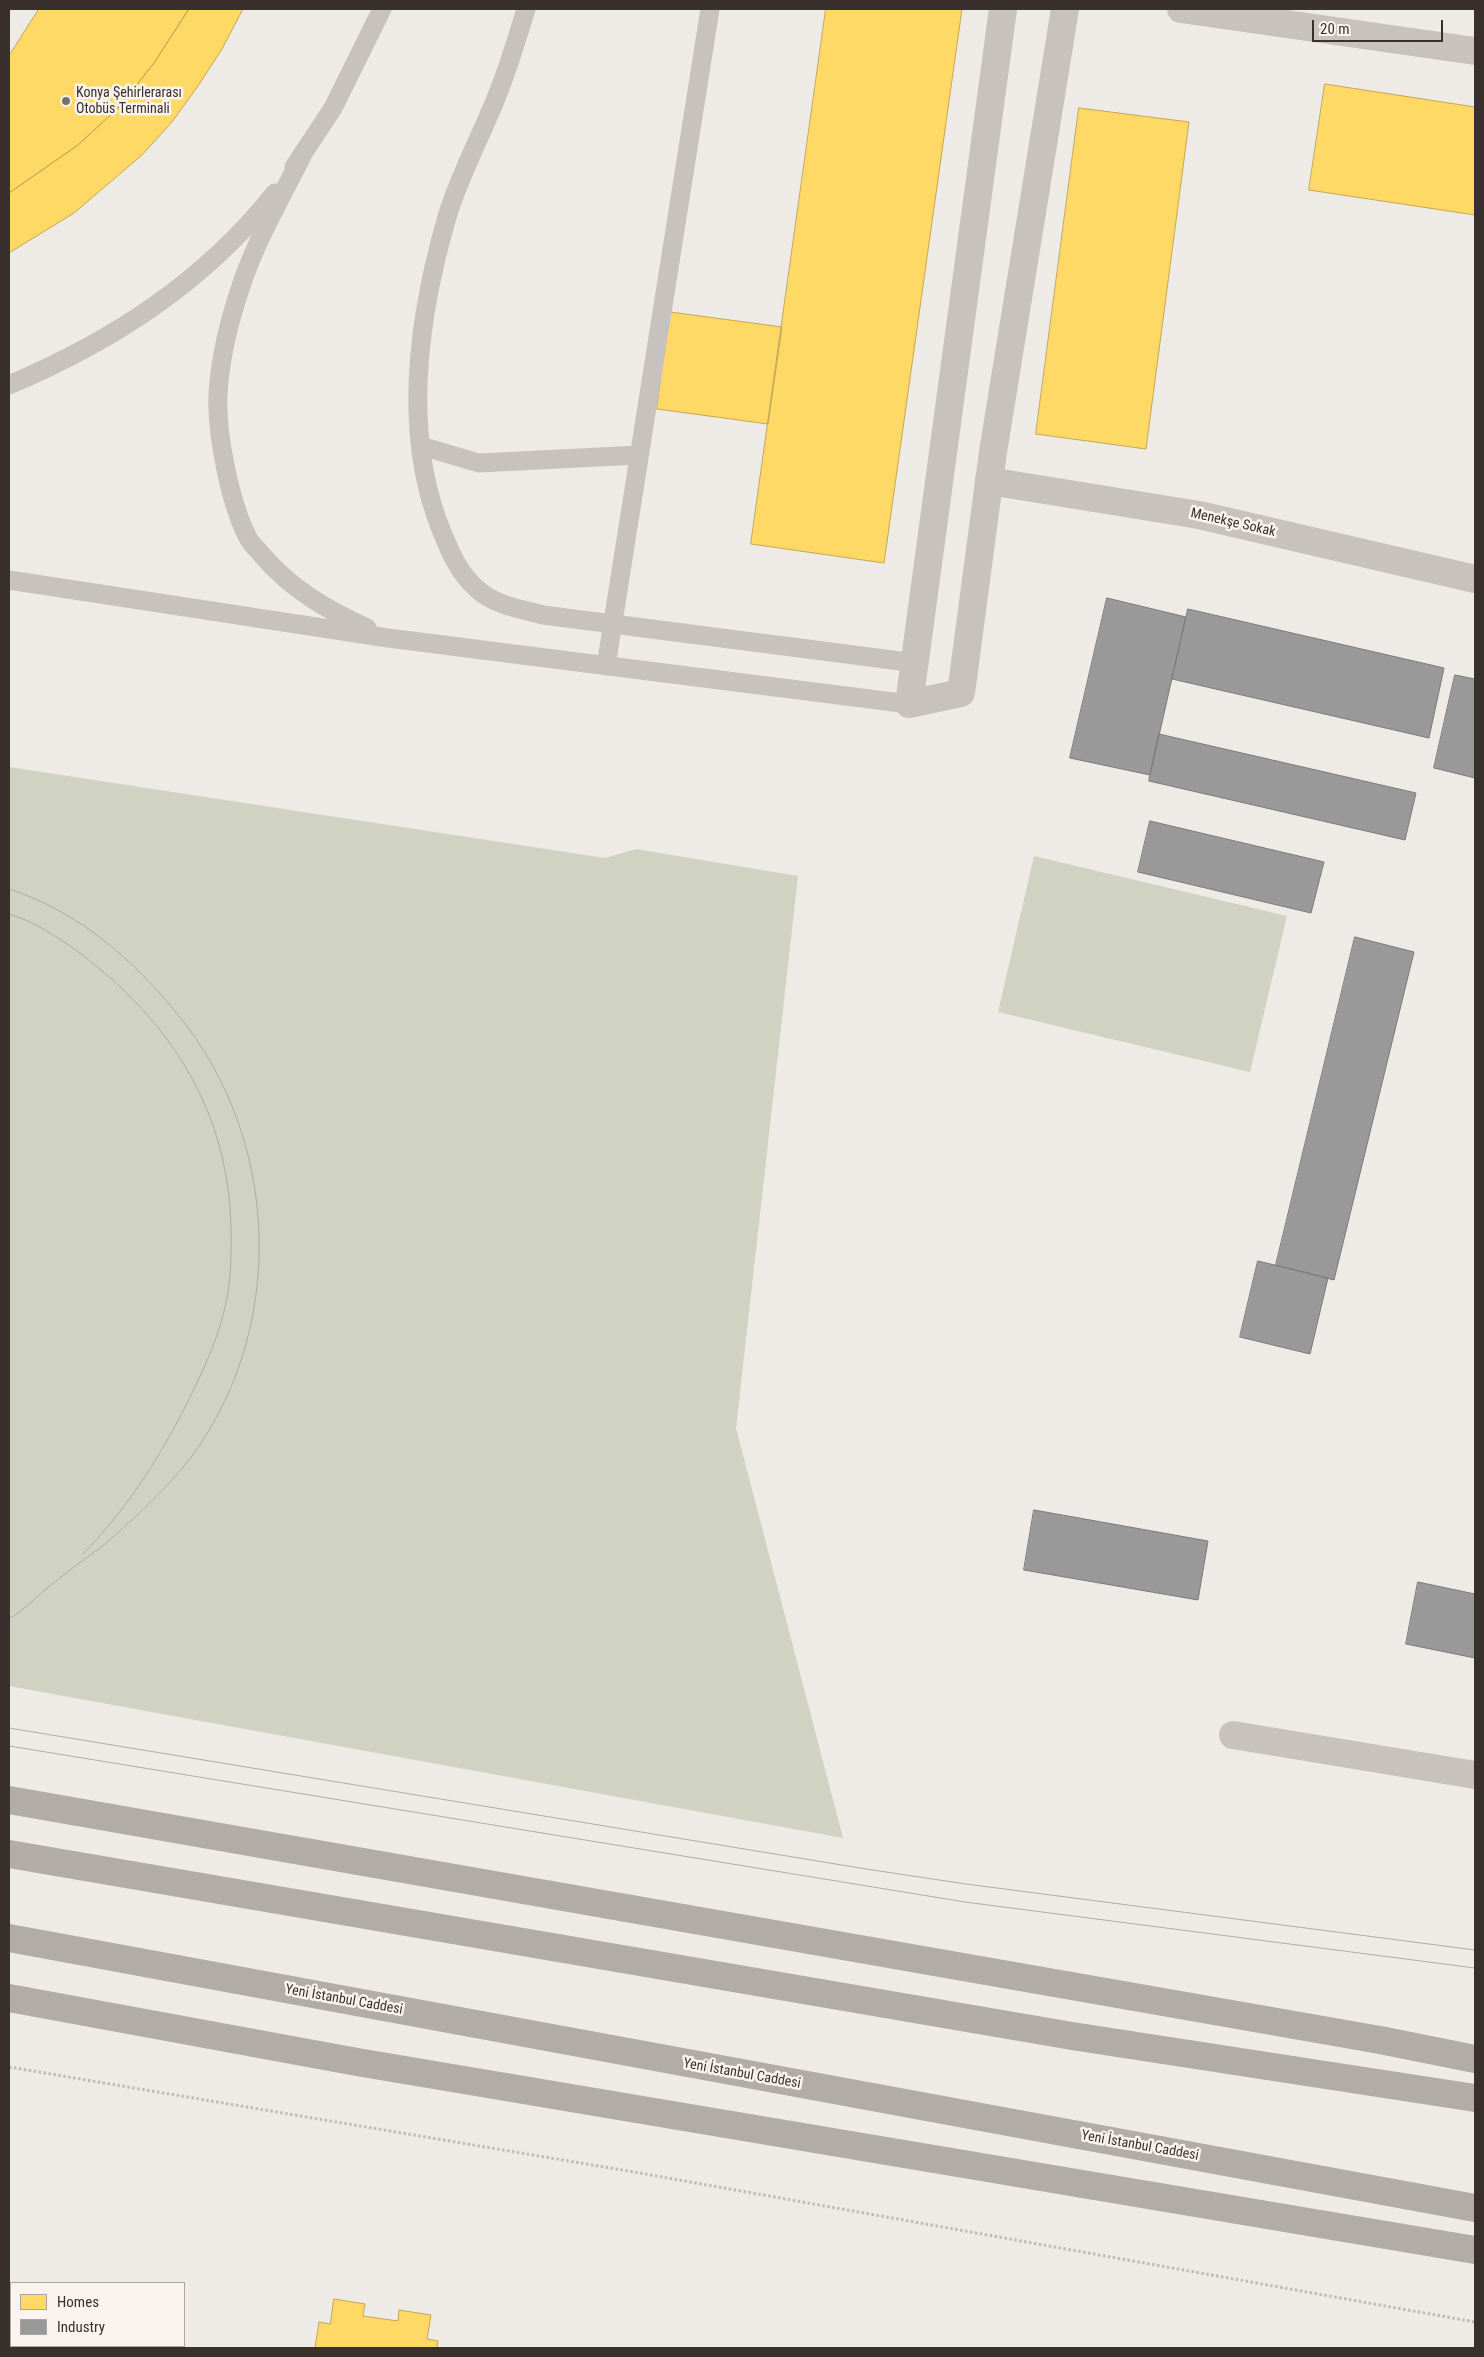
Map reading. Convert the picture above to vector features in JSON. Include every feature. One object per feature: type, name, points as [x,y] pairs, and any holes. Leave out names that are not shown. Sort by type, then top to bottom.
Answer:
[{"type":"highway","points":[[9,1800],[1370,2038],[1475,2059]]},
{"type":"highway","points":[[9,1854],[1072,2036],[1475,2098]]},
{"type":"highway","name":"Yeni İstanbul Caddesi","points":[[9,1938],[1475,2208]]},
{"type":"highway","points":[[9,1998],[377,2065],[1475,2250]]},
{"type":"street","points":[[1003,9],[910,704],[961,693],[989,481],[1065,9]]},
{"type":"street","points":[[1181,9],[1475,51]]},
{"type":"street","name":"Menekşe Sokak","points":[[989,481],[1199,515],[1475,580]]},
{"type":"street","points":[[1232,1735],[1475,1775]]},
{"type":"lane","points":[[9,385],[49,368],[158,305],[192,278],[243,232],[302,156],[333,108],[363,51],[382,9]]},
{"type":"lane","points":[[526,9],[501,88],[448,215],[430,284],[417,409],[423,472],[438,522],[456,566],[478,590],[505,605],[543,614],[916,663]]},
{"type":"lane","points":[[606,666],[710,9]]},
{"type":"lane","points":[[302,156],[266,228],[242,282],[226,337],[218,395],[222,448],[232,499],[248,539],[273,567],[302,592],[332,612],[388,638]]},
{"type":"lane","points":[[422,446],[479,463],[639,455]]},
{"type":"lane","points":[[9,580],[388,638],[910,704]]},
{"type":"path","points":[[9,2067],[640,2173],[1475,2322]]},
{"type":"green space","points":[[9,767],[605,858],[636,849],[798,876],[736,1428],[843,1838],[9,1686]]},
{"type":"green space","points":[[1034,856],[1287,916],[1250,1072],[998,1012]]},
{"type":"building: Homes","name":"Konya Şehirlerarası Otobüs Terminali","points":[[39,9],[189,9],[154,63],[119,107],[78,145],[9,193],[9,56]]},
{"type":"building: Homes","points":[[189,9],[243,9],[222,49],[198,86],[172,122],[142,155],[74,213],[9,253],[9,193],[78,145],[119,107],[154,63]]},
{"type":"building: Homes","points":[[826,9],[962,9],[884,563],[751,544]]},
{"type":"building: Homes","points":[[1325,84],[1475,107],[1475,215],[1309,190]]},
{"type":"building: Homes","points":[[1079,108],[1189,122],[1146,449],[1036,434]]},
{"type":"building: Homes","points":[[670,312],[782,327],[768,424],[657,409]]},
{"type":"building: Homes","points":[[334,2299],[365,2304],[363,2316],[398,2321],[399,2310],[431,2315],[427,2339],[438,2341],[437,2348],[315,2348],[319,2322],[330,2324]]},
{"type":"building: Industry","points":[[1107,598],[1186,617],[1150,775],[1070,758]]},
{"type":"building: Industry","points":[[1188,609],[1444,668],[1429,738],[1172,679]]},
{"type":"building: Industry","points":[[1455,675],[1475,679],[1475,778],[1434,768]]},
{"type":"building: Industry","points":[[1159,734],[1416,793],[1405,840],[1149,781]]},
{"type":"building: Industry","points":[[1150,821],[1324,862],[1311,913],[1138,872]]},
{"type":"building: Industry","points":[[1355,937],[1414,952],[1334,1280],[1276,1265]]},
{"type":"building: Industry","points":[[1258,1261],[1328,1278],[1310,1354],[1240,1337]]},
{"type":"building: Industry","points":[[1034,1510],[1208,1541],[1198,1600],[1024,1570]]},
{"type":"building: Industry","points":[[1418,1582],[1475,1594],[1475,1658],[1406,1644]]},
{"type":"tram line","points":[[9,889],[34,898],[58,910],[103,940],[124,957],[162,995],[179,1016],[212,1064],[236,1116],[252,1171],[259,1228],[257,1285],[247,1341],[227,1395],[199,1446],[168,1485],[105,1544],[9,1619]]},
{"type":"tram line","points":[[9,914],[44,929],[80,953],[114,981],[163,1034],[182,1060],[197,1088],[220,1148],[227,1179],[230,1211],[230,1278],[224,1311],[211,1351],[181,1415],[149,1470],[112,1522],[83,1554]]},
{"type":"tram line","points":[[9,1728],[866,1869],[966,1884],[1475,1950]]},
{"type":"tram line","points":[[9,1746],[965,1902],[1475,1968]]},
{"type":"place","name":"Konya Şehirlerarası Otobüs Terminali","points":[[66,101]]}]
